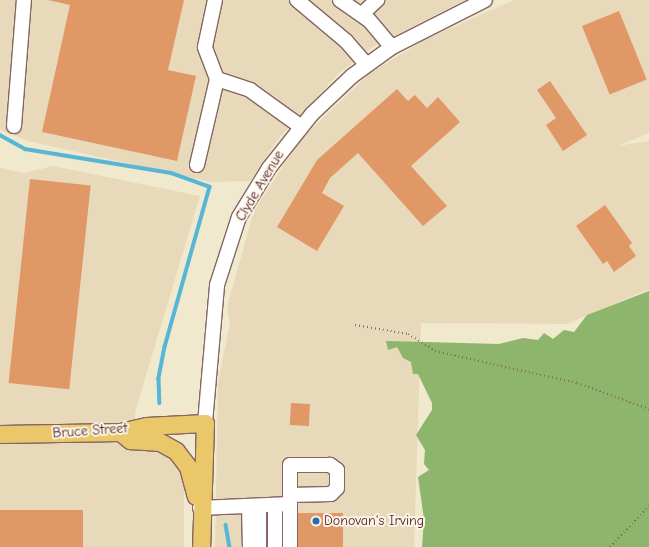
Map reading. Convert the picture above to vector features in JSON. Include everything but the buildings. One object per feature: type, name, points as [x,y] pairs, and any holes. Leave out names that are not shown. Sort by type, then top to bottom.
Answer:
[{"type":"main road","name":"Bruce Street","points":[[0,434],[120,432],[146,426],[205,423]]},
{"type":"main road","name":"Clyde Avenue","points":[[201,547],[200,511],[205,423]]},
{"type":"main road","points":[[120,432],[130,440],[160,442],[176,451],[188,467],[200,511]]},
{"type":"street","points":[[14,126],[24,0]]},
{"type":"street","points":[[196,165],[217,79],[205,47],[215,0]]},
{"type":"street","points":[[297,0],[346,41],[366,64]]},
{"type":"street","points":[[340,0],[362,14],[392,47]]},
{"type":"street","points":[[362,14],[377,0]]},
{"type":"street","name":"Clyde Avenue","points":[[205,423],[212,320],[217,285],[239,217],[265,174],[300,126],[366,64],[392,47],[485,0]]},
{"type":"street","points":[[217,79],[250,90],[300,126]]},
{"type":"street","points":[[200,511],[275,505],[290,500],[290,547]]},
{"type":"street","points":[[275,505],[275,547]]},
{"type":"street","points":[[250,547],[254,507]]},
{"type":"street","points":[[254,507],[259,547]]},
{"type":"path","points":[[355,325],[408,334],[435,351],[577,383],[649,409]]},
{"type":"path","points":[[610,547],[649,506]]},
{"type":"shaded area","points":[[0,0],[465,0],[373,47],[338,74],[279,138],[250,181],[211,182],[28,141],[0,130]]},
{"type":"shaded area","points":[[514,0],[649,0],[649,133],[617,146],[649,141],[649,289],[567,324],[421,323],[414,547],[215,547],[218,382],[230,323],[227,307],[254,211],[300,140],[369,74],[426,39]]},
{"type":"shaded area","points":[[53,166],[200,196],[135,412],[136,446],[155,447],[173,457],[180,471],[184,485],[184,547],[0,547],[0,168],[24,173]]},
{"type":"green space","points":[[649,291],[649,547],[422,547],[424,519],[418,477],[429,470],[424,464],[425,450],[416,435],[432,410],[432,403],[418,374],[413,374],[411,362],[403,358],[397,347],[388,350],[386,341],[499,344],[523,338],[538,340],[544,333],[553,339],[564,330],[574,332],[587,315]]},
{"type":"waterway","points":[[0,135],[25,149],[171,173],[210,187],[165,347],[159,379],[160,403]]},
{"type":"waterway","points":[[226,525],[230,547]]},
{"type":"place","name":"Donovan's Irving","points":[[316,521]]}]
